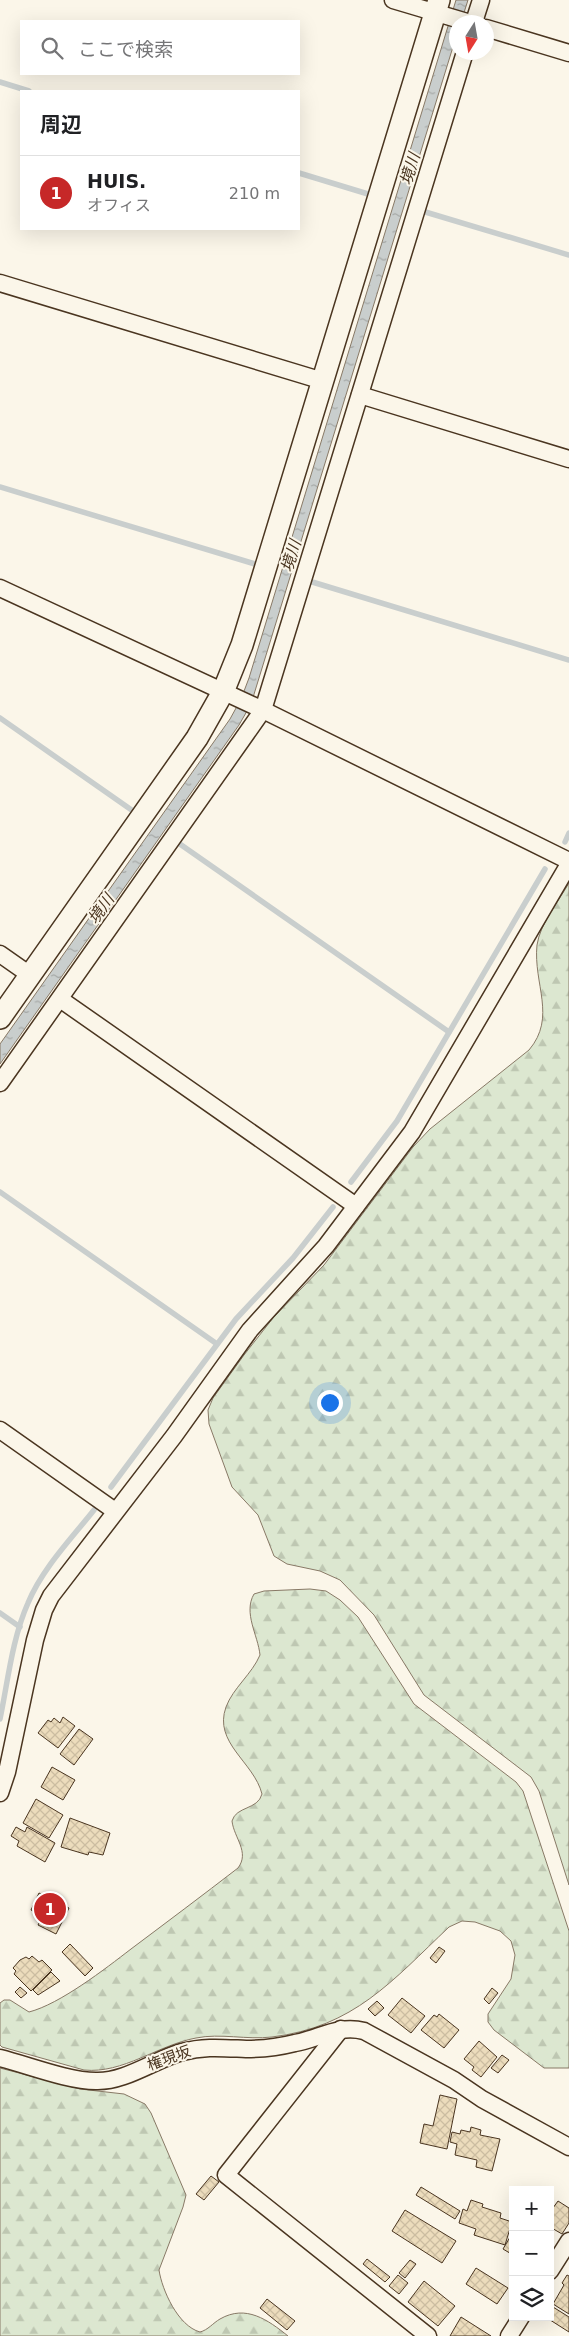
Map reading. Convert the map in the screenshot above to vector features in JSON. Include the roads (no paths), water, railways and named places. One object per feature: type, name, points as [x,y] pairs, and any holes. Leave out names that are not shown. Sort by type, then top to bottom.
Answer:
[{"type":"street","points":[[393,0],[440,9],[452,15]]},
{"type":"street","points":[[476,15],[481,0]]},
{"type":"street","points":[[0,1018],[229,694],[242,645],[323,381],[440,9]]},
{"type":"street","points":[[494,30],[569,53]]},
{"type":"street","points":[[0,1083],[259,708],[360,394],[463,60]]},
{"type":"street","points":[[0,283],[323,381]]},
{"type":"street","points":[[360,394],[569,459]]},
{"type":"street","points":[[0,588],[259,708],[569,862],[412,1132],[316,1258],[250,1330],[60,1583],[44,1610],[35,1640],[7,1772],[0,1793]]},
{"type":"street","points":[[0,954],[30,975]]},
{"type":"street","points":[[60,998],[356,1206]]},
{"type":"street","points":[[0,1430],[115,1511]]},
{"type":"street","points":[[428,2336],[226,2174],[341,2029],[351,2028],[364,2031],[454,2080],[482,2099],[569,2147]]},
{"type":"street","name":"権現坂","points":[[0,2058],[82,2080],[97,2082],[111,2080],[199,2047],[271,2047],[296,2043],[341,2029]]},
{"type":"street","points":[[554,2265],[569,2241]]},
{"type":"street","points":[[509,2336],[518,2321]]},
{"type":"water","points":[[456,0],[468,0],[463,15],[451,15]]},
{"type":"water","name":"境川","points":[[449,23],[449,60],[251,704],[239,725],[0,1064],[0,1044],[230,719],[241,699]]},
{"type":"waterway","points":[[0,82],[26,90]]},
{"type":"waterway","points":[[300,173],[368,194]]},
{"type":"waterway","points":[[422,211],[569,255]]},
{"type":"waterway","points":[[0,487],[255,564]]},
{"type":"waterway","points":[[309,581],[569,660]]},
{"type":"waterway","points":[[0,718],[133,811]]},
{"type":"waterway","points":[[565,842],[569,833]]},
{"type":"waterway","points":[[177,842],[449,1032]]},
{"type":"waterway","points":[[351,1182],[397,1121],[545,869]]},
{"type":"waterway","points":[[0,1192],[217,1344]]},
{"type":"waterway","points":[[111,1487],[236,1319],[293,1258],[333,1207]]},
{"type":"waterway","points":[[0,1719],[14,1646],[28,1603],[49,1566],[94,1510]]},
{"type":"waterway","points":[[0,1613],[20,1627]]},
{"type":"place","name":"HUIS.","points":[[50,1909]]}]
